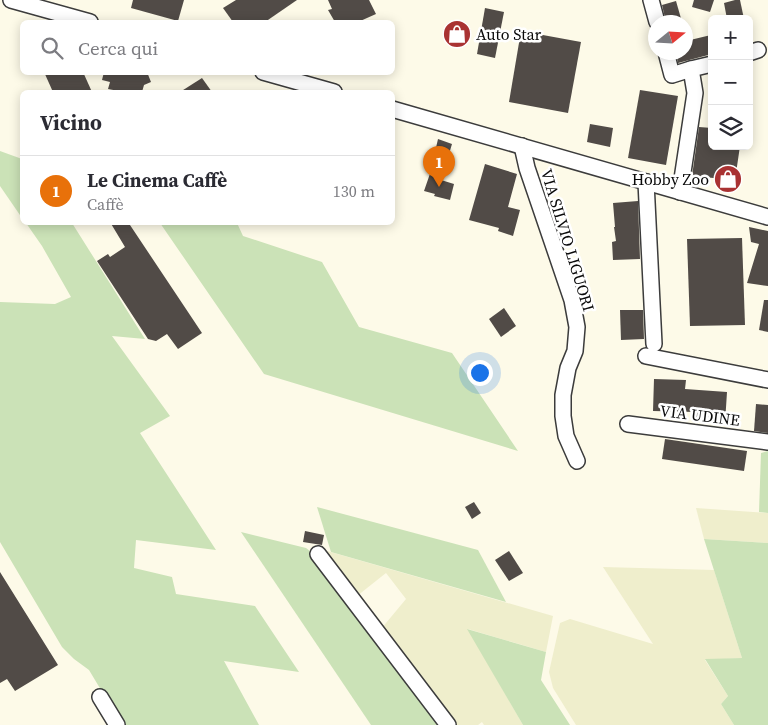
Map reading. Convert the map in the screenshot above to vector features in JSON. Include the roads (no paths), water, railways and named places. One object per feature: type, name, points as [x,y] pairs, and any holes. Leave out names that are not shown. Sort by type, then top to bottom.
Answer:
[{"type":"street","points":[[11,0],[83,20]]},
{"type":"street","points":[[651,0],[655,15]]},
{"type":"street","points":[[668,60],[672,75],[708,65]]},
{"type":"street","points":[[680,192],[695,93],[691,70]]},
{"type":"street","points":[[274,75],[327,90]]},
{"type":"street","points":[[395,110],[768,217]]},
{"type":"street","name":"VIA SILVIO LIGUORI","points":[[522,146],[572,300],[577,327],[576,351],[568,368],[562,395],[566,436],[577,461]]},
{"type":"street","points":[[646,182],[650,350],[768,380]]},
{"type":"street","name":"VIA UDINE","points":[[628,424],[768,442]]},
{"type":"street","points":[[318,554],[448,725]]},
{"type":"street","points":[[100,697],[117,725]]},
{"type":"place","name":"Auto Star","points":[[457,34]]},
{"type":"place","name":"Hobby Zoo","points":[[728,179]]},
{"type":"place","name":"Le Cinema Caffè","points":[[439,187]]}]
